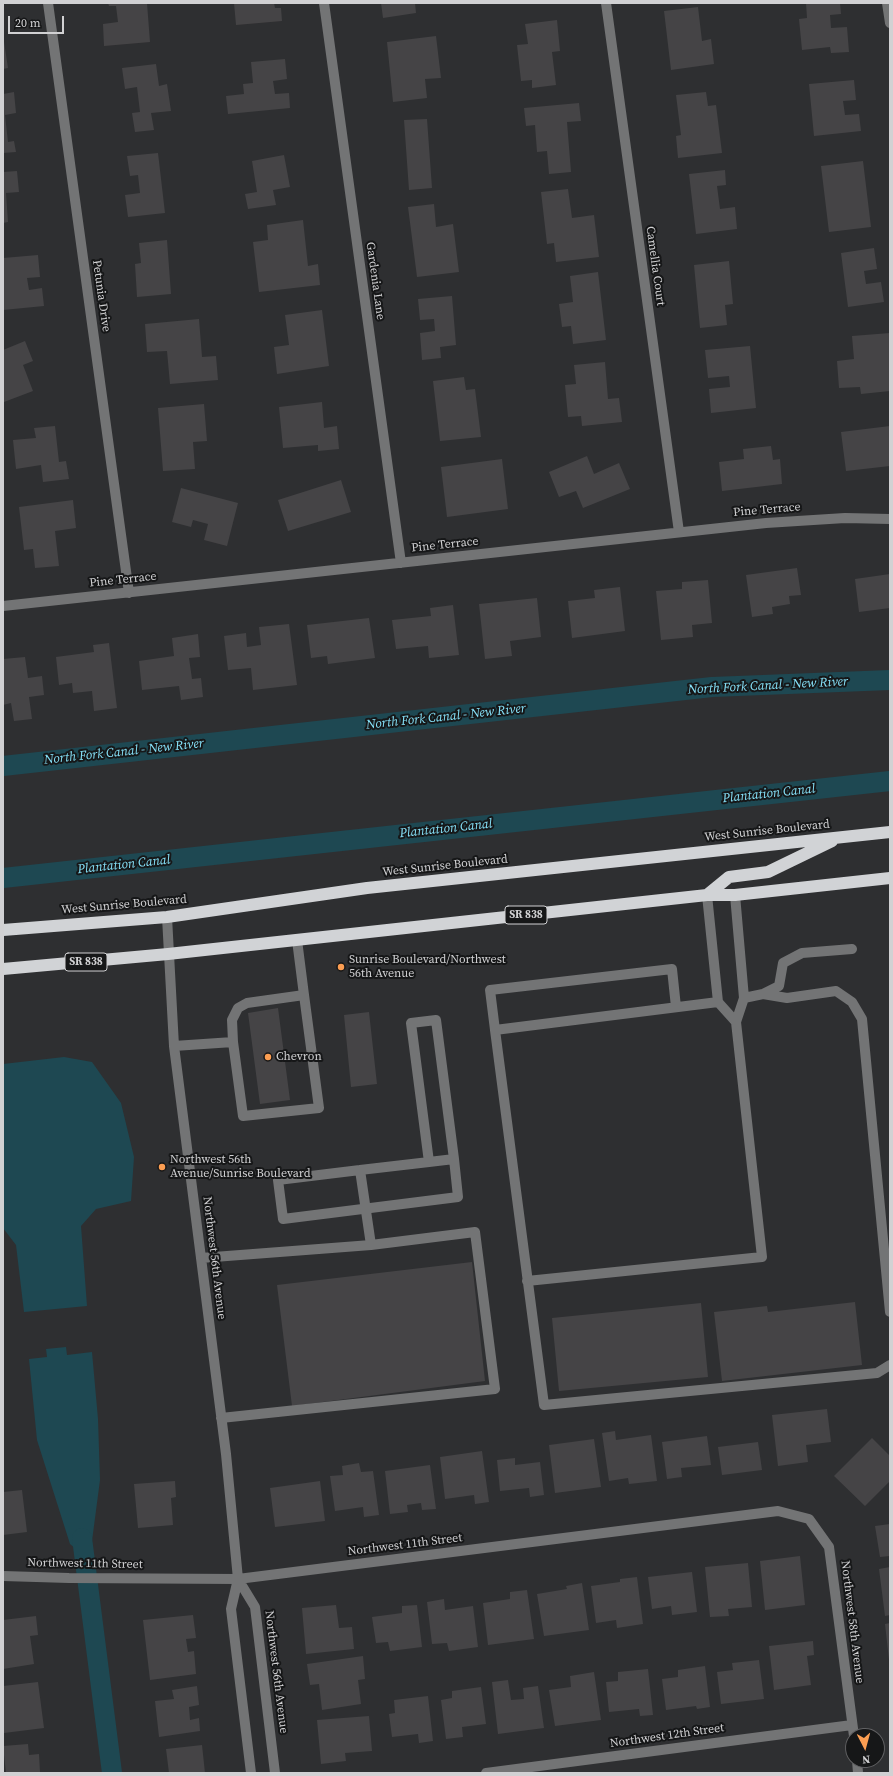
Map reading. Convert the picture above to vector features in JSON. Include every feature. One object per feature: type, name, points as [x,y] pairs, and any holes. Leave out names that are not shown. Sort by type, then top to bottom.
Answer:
[{"type":"highway","name":"West Sunrise Boulevard","points":[[3,930],[166,917],[367,888],[890,832]]},
{"type":"highway","points":[[707,895],[729,877],[768,872],[840,837]]},
{"type":"highway","name":"SR 838","points":[[3,969],[168,954],[707,895],[735,896],[890,878]]},
{"type":"street","name":"Petunia Drive","points":[[48,3],[128,593]]},
{"type":"street","name":"Gardenia Lane","points":[[324,3],[401,563]]},
{"type":"street","name":"Camellia Court","points":[[606,3],[679,532]]},
{"type":"street","points":[[887,3],[890,23]]},
{"type":"street","name":"Pine Terrace","points":[[3,606],[679,532],[817,519],[890,519]]},
{"type":"street","points":[[707,895],[718,1002],[736,1022]]},
{"type":"street","points":[[527,1281],[762,1257],[736,1022],[744,998],[735,896]]},
{"type":"street","name":"Northwest 56th Avenue","points":[[166,917],[174,1046],[221,1418],[238,1579],[231,1609],[251,1773]]},
{"type":"street","points":[[297,940],[319,1108],[243,1116],[233,1042],[232,1020],[238,1008],[247,1003],[304,995]]},
{"type":"street","points":[[744,998],[763,994],[778,986],[783,963],[802,954],[852,949]]},
{"type":"street","points":[[676,1007],[672,969],[490,990],[544,1405],[877,1373],[890,1365]]},
{"type":"street","points":[[763,994],[787,998],[836,991],[852,1002],[862,1019],[890,1312]]},
{"type":"street","points":[[495,1030],[718,1002]]},
{"type":"street","points":[[429,1162],[411,1023],[436,1020],[454,1159],[458,1197],[283,1219],[278,1180],[360,1170],[429,1162],[454,1159]]},
{"type":"street","points":[[174,1046],[233,1042]]},
{"type":"street","points":[[360,1170],[371,1245]]},
{"type":"street","points":[[201,1258],[371,1245],[475,1232],[494,1389],[221,1418]]},
{"type":"street","name":"Northwest 11th Street","points":[[3,1576],[238,1579],[778,1511],[808,1519]]},
{"type":"street","name":"Northwest 58th Avenue","points":[[808,1519],[829,1547],[853,1728]]},
{"type":"street","name":"Northwest 56th Avenue","points":[[238,1579],[255,1607],[276,1773]]},
{"type":"street","name":"Northwest 12th Street","points":[[486,1773],[852,1724]]},
{"type":"water","points":[[64,1057],[92,1062],[121,1103],[134,1157],[131,1201],[96,1209],[81,1226],[87,1306],[24,1312],[16,1245],[3,1228],[3,1064]]},
{"type":"water","points":[[66,1347],[67,1355],[92,1352],[98,1419],[100,1480],[92,1541],[93,1559],[86,1565],[83,1565],[78,1560],[77,1550],[70,1544],[37,1440],[29,1359],[47,1357],[46,1349]]},
{"type":"building","points":[[108,3],[147,3],[150,42],[104,46],[103,24],[118,22],[116,6],[109,6]]},
{"type":"building","points":[[234,3],[274,3],[275,8],[281,8],[282,21],[236,25]]},
{"type":"building","points":[[381,3],[415,3],[416,13],[383,18]]},
{"type":"building","points":[[806,3],[840,3],[841,14],[830,15],[831,28],[847,27],[849,52],[831,53],[830,47],[802,50],[799,19],[807,18]]},
{"type":"building","points":[[698,7],[702,41],[711,39],[714,64],[671,70],[664,11]]},
{"type":"building","points":[[557,20],[560,51],[552,52],[556,85],[532,88],[532,80],[521,81],[517,45],[528,44],[525,24]]},
{"type":"building","points":[[3,35],[8,68],[3,69]]},
{"type":"building","points":[[436,36],[441,78],[425,79],[427,98],[393,102],[387,42]]},
{"type":"building","points":[[285,59],[287,79],[273,81],[275,94],[289,93],[290,108],[228,114],[226,96],[244,94],[243,84],[253,83],[251,62]]},
{"type":"building","points":[[156,64],[159,86],[167,84],[171,111],[151,113],[154,130],[135,132],[132,113],[140,112],[137,87],[125,89],[122,68]]},
{"type":"building","points":[[854,80],[856,100],[843,101],[845,115],[859,114],[861,131],[814,136],[809,84]]},
{"type":"building","points":[[14,92],[16,113],[5,115],[8,142],[14,141],[16,152],[3,153],[3,94]]},
{"type":"building","points":[[706,92],[708,106],[716,105],[722,153],[678,158],[676,136],[681,135],[676,95]]},
{"type":"building","points":[[579,103],[581,121],[567,122],[571,172],[549,174],[547,151],[537,152],[535,125],[526,126],[524,108]]},
{"type":"building","points":[[427,119],[432,188],[409,190],[404,120]]},
{"type":"building","points":[[158,153],[165,213],[128,217],[125,195],[140,193],[138,175],[130,176],[127,156]]},
{"type":"building","points":[[284,155],[290,187],[273,190],[276,205],[248,209],[245,194],[257,192],[252,161]]},
{"type":"building","points":[[863,161],[871,227],[829,232],[821,166]]},
{"type":"building","points":[[725,170],[726,185],[717,186],[720,209],[735,207],[737,229],[696,234],[689,174]]},
{"type":"building","points":[[17,171],[19,192],[6,193],[8,222],[3,223],[3,172]]},
{"type":"building","points":[[568,189],[572,218],[594,215],[599,257],[556,262],[554,243],[547,244],[541,192]]},
{"type":"building","points":[[434,204],[436,227],[453,224],[459,272],[417,277],[408,207]]},
{"type":"building","points":[[303,220],[308,266],[318,264],[320,285],[259,292],[253,242],[268,240],[267,225]]},
{"type":"building","points":[[167,240],[171,294],[137,297],[135,264],[141,263],[139,243]]},
{"type":"building","points":[[874,248],[877,269],[864,271],[866,284],[881,282],[884,302],[848,307],[841,253]]},
{"type":"building","points":[[38,255],[40,277],[27,278],[29,290],[42,288],[44,306],[3,310],[3,258]]},
{"type":"building","points":[[729,261],[733,304],[725,305],[727,325],[700,328],[694,265]]},
{"type":"building","points":[[598,272],[606,340],[573,344],[571,326],[562,327],[559,304],[573,302],[570,276]]},
{"type":"building","points":[[452,296],[456,345],[440,347],[441,358],[422,360],[420,333],[435,331],[434,319],[420,320],[418,299]]},
{"type":"building","points":[[322,310],[329,366],[277,374],[274,347],[289,345],[285,315]]},
{"type":"building","points":[[199,319],[202,357],[216,356],[218,380],[170,384],[167,351],[147,352],[145,324]]},
{"type":"building","points":[[890,333],[890,391],[861,394],[860,387],[839,388],[837,361],[854,359],[852,336]]},
{"type":"building","points":[[25,341],[33,361],[23,365],[33,391],[4,402],[3,350]]},
{"type":"building","points":[[750,346],[756,408],[711,413],[709,389],[730,387],[729,376],[708,378],[705,350]]},
{"type":"building","points":[[605,362],[608,399],[619,398],[622,422],[582,426],[581,416],[568,417],[565,385],[576,384],[574,365]]},
{"type":"building","points":[[464,377],[466,390],[475,389],[481,437],[440,441],[433,381]]},
{"type":"building","points":[[322,402],[324,428],[337,426],[339,449],[318,451],[318,445],[283,448],[279,407]]},
{"type":"building","points":[[204,404],[207,441],[193,442],[195,469],[163,471],[158,408]]},
{"type":"building","points":[[55,426],[59,462],[66,461],[69,479],[43,482],[41,465],[16,469],[13,440],[36,438],[34,428]]},
{"type":"building","points":[[890,426],[890,466],[846,471],[841,432]]},
{"type":"building","points":[[771,446],[773,460],[780,459],[782,484],[722,491],[719,462],[744,459],[743,449]]},
{"type":"building","points":[[587,456],[594,474],[619,463],[630,489],[583,508],[576,491],[559,497],[549,472]]},
{"type":"building","points":[[502,459],[508,509],[447,517],[441,467]]},
{"type":"building","points":[[341,480],[351,512],[288,531],[278,500]]},
{"type":"building","points":[[181,488],[238,503],[227,546],[204,540],[208,524],[193,520],[191,527],[172,522]]},
{"type":"building","points":[[73,500],[76,528],[55,531],[59,566],[35,568],[33,549],[24,550],[19,507]]},
{"type":"building","points":[[797,568],[801,595],[789,596],[790,604],[772,607],[773,614],[752,617],[746,575]]},
{"type":"building","points":[[890,574],[890,608],[859,612],[855,579]]},
{"type":"building","points":[[708,580],[712,623],[692,625],[693,637],[661,640],[656,591],[682,589],[682,582]]},
{"type":"building","points":[[620,587],[625,631],[572,638],[568,601],[595,598],[594,590]]},
{"type":"building","points":[[537,598],[541,637],[510,641],[512,656],[485,659],[479,604]]},
{"type":"building","points":[[453,605],[459,655],[429,658],[428,646],[396,649],[392,620],[431,616],[430,608]]},
{"type":"building","points":[[369,618],[375,658],[328,664],[327,656],[311,658],[307,625]]},
{"type":"building","points":[[289,624],[297,685],[253,690],[251,668],[228,670],[224,636],[246,633],[247,647],[261,645],[259,627]]},
{"type":"building","points":[[198,634],[200,657],[189,658],[192,679],[201,678],[203,697],[181,700],[179,686],[142,690],[139,661],[174,656],[172,638]]},
{"type":"building","points":[[109,643],[117,708],[94,711],[92,691],[73,693],[72,683],[59,685],[56,657],[94,652],[93,645]]},
{"type":"building","points":[[25,657],[28,678],[42,676],[44,695],[29,697],[32,719],[14,721],[11,703],[3,705],[3,659]]},
{"type":"building","points":[[278,1008],[290,1100],[260,1104],[248,1013]]},
{"type":"building","points":[[369,1012],[377,1084],[351,1087],[344,1015]]},
{"type":"building","points":[[472,1262],[485,1381],[292,1406],[277,1285]]},
{"type":"building","points":[[855,1302],[862,1365],[722,1381],[714,1312],[767,1306],[768,1312]]},
{"type":"building","points":[[701,1303],[708,1377],[559,1391],[552,1318]]},
{"type":"building","points":[[827,1409],[831,1442],[806,1445],[808,1462],[778,1466],[772,1415]]},
{"type":"building","points":[[615,1431],[616,1440],[651,1435],[657,1481],[629,1484],[628,1478],[609,1481],[602,1433]]},
{"type":"building","points":[[707,1436],[711,1465],[681,1468],[682,1477],[667,1479],[662,1442]]},
{"type":"building","points":[[872,1438],[890,1456],[890,1481],[865,1506],[834,1476]]},
{"type":"building","points":[[594,1439],[601,1487],[555,1493],[549,1445]]},
{"type":"building","points":[[758,1442],[762,1470],[722,1475],[718,1447]]},
{"type":"building","points":[[482,1451],[489,1502],[475,1504],[474,1495],[445,1499],[440,1457]]},
{"type":"building","points":[[515,1458],[515,1465],[540,1462],[544,1495],[530,1497],[529,1488],[500,1491],[497,1460]]},
{"type":"building","points":[[359,1463],[361,1472],[373,1471],[379,1515],[364,1517],[363,1507],[335,1511],[330,1476],[343,1475],[342,1466]]},
{"type":"building","points":[[430,1465],[436,1509],[422,1510],[421,1503],[407,1505],[408,1512],[390,1514],[385,1471]]},
{"type":"building","points":[[175,1481],[176,1497],[171,1498],[173,1525],[138,1528],[134,1484]]},
{"type":"building","points":[[320,1481],[325,1521],[275,1527],[270,1488]]},
{"type":"building","points":[[22,1490],[27,1532],[3,1535],[3,1492]]},
{"type":"building","points":[[890,1524],[890,1556],[880,1557],[875,1526]]},
{"type":"building","points":[[800,1556],[805,1605],[765,1610],[760,1561]]},
{"type":"building","points":[[748,1563],[752,1607],[728,1609],[729,1616],[710,1617],[705,1567]]},
{"type":"building","points":[[890,1567],[890,1615],[885,1616],[879,1569]]},
{"type":"building","points":[[692,1572],[697,1612],[672,1615],[671,1606],[652,1609],[648,1577]]},
{"type":"building","points":[[637,1577],[643,1624],[617,1628],[616,1620],[596,1623],[591,1586],[620,1582],[620,1579]]},
{"type":"building","points":[[582,1583],[589,1630],[544,1636],[537,1594],[567,1589],[566,1586]]},
{"type":"building","points":[[527,1590],[534,1639],[488,1645],[483,1603],[510,1599],[510,1592]]},
{"type":"building","points":[[444,1599],[445,1610],[473,1606],[478,1647],[449,1651],[447,1643],[432,1644],[427,1602]]},
{"type":"building","points":[[336,1605],[339,1628],[352,1627],[354,1649],[306,1654],[302,1608]]},
{"type":"building","points":[[417,1605],[422,1647],[390,1651],[388,1642],[376,1643],[372,1617],[402,1613],[402,1606]]},
{"type":"building","points":[[193,1615],[196,1638],[186,1639],[188,1652],[194,1651],[196,1674],[150,1680],[143,1620]]},
{"type":"building","points":[[36,1616],[38,1635],[30,1636],[34,1664],[3,1669],[3,1620]]},
{"type":"building","points":[[890,1623],[890,1660],[889,1660],[885,1624]]},
{"type":"building","points":[[813,1641],[814,1655],[807,1656],[811,1685],[774,1690],[769,1646]]},
{"type":"building","points":[[363,1656],[365,1679],[358,1680],[361,1704],[322,1710],[319,1684],[310,1685],[307,1664]]},
{"type":"building","points":[[759,1660],[764,1699],[721,1704],[717,1672],[733,1670],[732,1663]]},
{"type":"building","points":[[705,1666],[710,1707],[697,1709],[696,1706],[666,1710],[662,1679],[678,1677],[678,1670]]},
{"type":"building","points":[[648,1669],[653,1715],[640,1716],[639,1709],[609,1712],[606,1682],[618,1681],[618,1672]]},
{"type":"building","points":[[594,1672],[601,1720],[555,1726],[549,1690],[571,1687],[570,1676]]},
{"type":"building","points":[[508,1680],[511,1700],[524,1699],[523,1688],[538,1686],[544,1728],[498,1734],[492,1682]]},
{"type":"building","points":[[38,1682],[44,1728],[4,1733],[3,1686]]},
{"type":"building","points":[[197,1686],[199,1705],[189,1707],[190,1720],[199,1718],[200,1731],[159,1737],[155,1701],[174,1699],[172,1690]]},
{"type":"building","points":[[481,1687],[486,1724],[462,1727],[463,1737],[446,1739],[441,1700],[452,1698],[452,1691]]},
{"type":"building","points":[[428,1696],[433,1741],[419,1743],[418,1734],[392,1737],[389,1714],[395,1713],[394,1700]]},
{"type":"building","points":[[369,1716],[372,1751],[345,1753],[346,1761],[321,1764],[317,1720]]},
{"type":"building","points":[[28,1744],[29,1755],[39,1754],[40,1772],[6,1773],[3,1746]]},
{"type":"building","points":[[202,1745],[205,1773],[169,1773],[166,1749]]},
{"type":"waterway","name":"North Fork Canal - New River","points":[[3,766],[712,687],[890,680]]},
{"type":"waterway","name":"Plantation Canal","points":[[3,878],[890,781]]},
{"type":"waterway","points":[[82,1538],[112,1773]]},
{"type":"place","name":"Sunrise Boulevard/Northwest 56th Avenue","points":[[341,967]]},
{"type":"place","name":"Chevron","points":[[268,1057]]},
{"type":"place","name":"Northwest 56th Avenue/Sunrise Boulevard","points":[[162,1167]]}]
